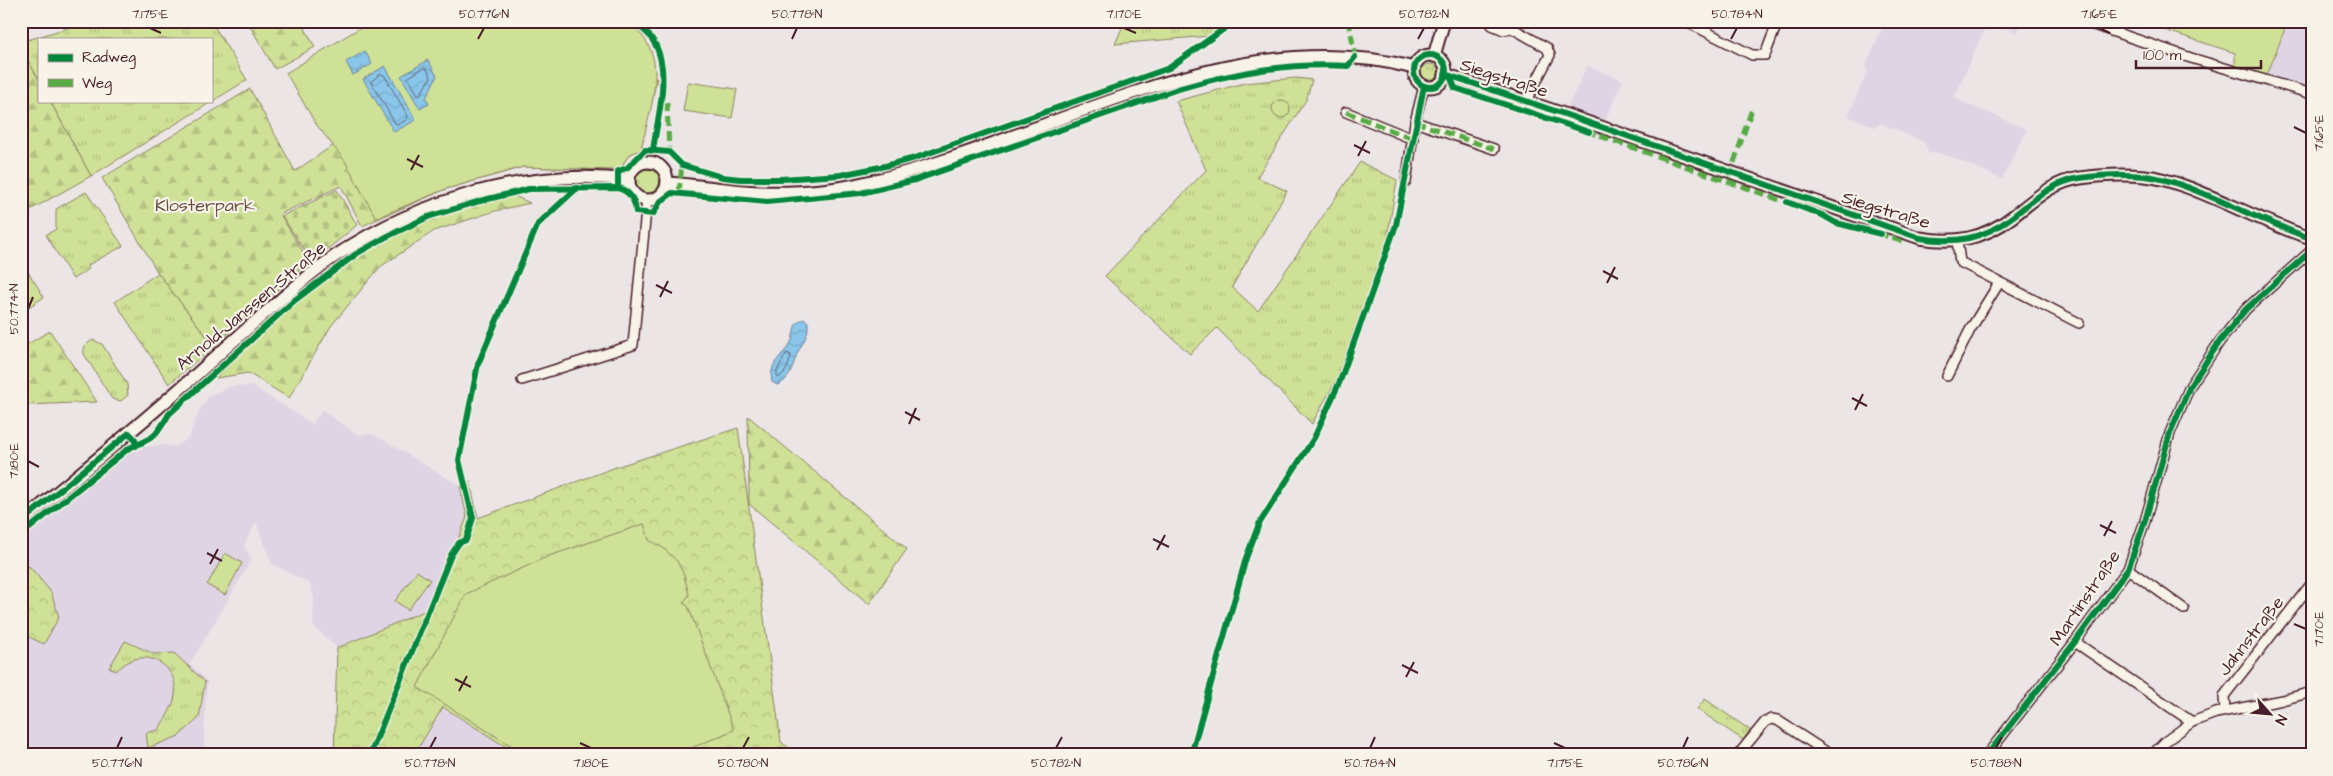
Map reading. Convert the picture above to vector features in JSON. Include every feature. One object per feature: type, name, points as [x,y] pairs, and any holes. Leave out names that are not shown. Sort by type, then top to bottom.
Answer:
[{"type":"main road","points":[[1434,56],[1444,21]]},
{"type":"main road","points":[[667,183],[760,192],[811,191],[862,184],[917,169],[1168,82],[1244,62],[1321,56],[1380,60],[1414,68]]},
{"type":"main road","points":[[1434,56],[1444,65],[1446,74],[1437,85],[1424,86],[1417,81],[1414,68],[1424,57],[1434,56]]},
{"type":"main road","name":"Siegstraße","points":[[1446,74],[1902,234],[1940,242],[1957,241],[1977,236],[1994,228],[2010,218],[2036,196],[2062,182],[2079,178],[2117,176],[2146,176],[2173,183],[2312,238]]},
{"type":"main road","points":[[651,162],[663,169],[667,183],[662,194],[647,200],[636,196],[629,180],[630,174],[638,164],[651,162]]},
{"type":"main road","name":"Arnold-Janssen-Straße","points":[[21,522],[133,430],[311,274],[357,243],[427,208],[477,193],[526,182],[587,177],[629,180]]},
{"type":"street","points":[[1685,21],[1752,55],[1765,55],[1778,21]]},
{"type":"street","points":[[2082,21],[2191,58],[2312,94]]},
{"type":"street","points":[[1492,26],[1504,30],[1512,28],[1547,48],[1550,55],[1526,101]]},
{"type":"street","points":[[1406,182],[1424,86]]},
{"type":"street","points":[[1346,112],[1413,139]]},
{"type":"street","points":[[1416,122],[1494,149]]},
{"type":"street","points":[[522,380],[633,345],[647,200]]},
{"type":"street","points":[[1957,241],[1960,262],[2079,323]]},
{"type":"street","name":"Martinstraße","points":[[1987,755],[2075,642],[2128,569],[2146,521],[2170,433],[2190,386],[2220,341],[2246,309],[2312,250]]},
{"type":"street","points":[[1947,376],[1970,330],[1999,283]]},
{"type":"street","name":"Martinstraße","points":[[2128,569],[2184,609]]},
{"type":"street","name":"Jahnstraße","points":[[2225,711],[2224,696],[2312,583]]},
{"type":"street","points":[[2075,642],[2192,722]]},
{"type":"street","points":[[2152,755],[2166,741],[2192,722],[2225,711],[2312,692]]},
{"type":"street","points":[[1738,755],[1765,722],[1771,719],[1777,720],[1831,755]]},
{"type":"shaded area","points":[[1885,21],[1988,21],[1954,98],[2027,129],[2002,179],[1951,157],[1934,152],[1929,154],[1924,142],[1881,123],[1875,127],[1848,116],[1868,70],[1865,68]]},
{"type":"shaded area","points":[[1990,21],[2022,21],[2017,33]]},
{"type":"shaded area","points":[[2288,21],[2312,21],[2312,88],[2267,75]]},
{"type":"shaded area","points":[[1587,66],[1623,80],[1604,123],[1567,108]]},
{"type":"shaded area","points":[[229,386],[252,386],[313,424],[322,410],[358,435],[371,434],[382,439],[460,486],[467,517],[463,533],[453,543],[448,553],[424,611],[337,648],[313,626],[314,598],[310,584],[272,564],[256,522],[244,546],[252,559],[190,664],[207,681],[203,755],[21,755],[21,541],[135,448],[162,445],[176,447],[189,437],[199,411],[208,397]]},
{"type":"shaded area","points":[[443,707],[519,755],[414,755]]},
{"type":"green space","points":[[90,21],[211,21],[247,80],[212,102],[212,38],[38,38],[38,78],[21,48],[21,42]]},
{"type":"green space","points":[[247,21],[301,21],[315,47],[275,69]]},
{"type":"green space","points":[[371,21],[624,21],[639,33],[649,47],[654,62],[653,97],[641,149],[629,155],[621,167],[611,170],[523,167],[446,189],[376,218],[345,161],[316,124],[286,73]]},
{"type":"green space","points":[[1125,21],[1231,21],[1209,36],[1115,44]]},
{"type":"green space","points":[[2137,21],[2288,21],[2267,75],[2235,66],[2235,53]]},
{"type":"green space","points":[[21,48],[38,78],[38,102],[51,102],[91,176],[21,215]]},
{"type":"green space","points":[[1430,64],[1436,67],[1439,73],[1436,79],[1430,82],[1424,79],[1421,73],[1424,67]]},
{"type":"green space","name":"Klosterpark","points":[[657,78],[641,149],[629,155],[621,167],[611,170],[523,167],[446,189],[362,226],[341,186],[280,214],[309,262],[214,346],[158,273],[102,178],[250,89],[295,171],[341,140],[644,84]]},
{"type":"green space","points":[[1296,78],[1312,80],[1306,100],[1257,177],[1287,191],[1232,287],[1258,311],[1360,162],[1397,180],[1387,239],[1336,380],[1312,424],[1217,328],[1190,354],[1105,276],[1206,170],[1176,101],[1245,83]]},
{"type":"green space","points":[[688,82],[737,89],[732,118],[683,111]]},
{"type":"green space","points":[[1281,100],[1287,103],[1290,109],[1287,115],[1281,118],[1275,115],[1272,109],[1275,103]]},
{"type":"green space","points":[[51,102],[211,102],[91,176]]},
{"type":"green space","points":[[648,169],[657,172],[660,181],[657,190],[648,193],[639,190],[636,181],[639,172]]},
{"type":"green space","points":[[337,190],[357,225],[312,262],[282,216]]},
{"type":"green space","points":[[86,192],[123,246],[88,265],[89,269],[73,279],[46,235],[56,229],[56,209]]},
{"type":"green space","points":[[514,196],[530,203],[495,211],[434,231],[380,267],[331,326],[289,398],[248,373],[216,378],[280,316],[350,260],[391,236],[434,217]]},
{"type":"green space","points":[[21,261],[44,297],[21,312]]},
{"type":"green space","points":[[158,273],[214,346],[169,384],[115,302]]},
{"type":"green space","points":[[50,331],[97,402],[28,405],[21,410],[21,348]]},
{"type":"green space","points":[[93,340],[102,344],[127,384],[128,395],[121,401],[112,399],[84,354],[84,349]]},
{"type":"green space","points":[[748,416],[907,549],[869,604],[749,504]]},
{"type":"green space","points":[[738,428],[781,742],[799,755],[519,755],[443,707],[414,755],[334,755],[337,648],[424,611],[430,611],[467,517],[460,486],[470,482],[478,518],[619,466]]},
{"type":"green space","points":[[644,524],[649,540],[663,548],[677,561],[684,575],[689,595],[683,603],[688,606],[734,730],[684,751],[682,755],[526,755],[417,687],[466,594],[549,556]]},
{"type":"green space","points":[[225,553],[242,563],[225,595],[207,585]]},
{"type":"green space","points":[[29,566],[51,592],[59,617],[44,644],[21,633],[21,573]]},
{"type":"green space","points":[[417,571],[430,580],[408,610],[395,601]]},
{"type":"green space","points":[[125,641],[154,654],[174,653],[205,682],[199,718],[179,736],[148,748],[146,733],[158,730],[173,704],[175,695],[174,680],[167,668],[161,663],[148,658],[133,660],[116,671],[109,668]]},
{"type":"green space","points":[[1705,699],[1750,730],[1743,740],[1697,709]]},
{"type":"water","points":[[365,51],[372,64],[353,75],[346,62]]},
{"type":"water","points":[[428,60],[437,76],[426,98],[429,104],[420,109],[401,76]]},
{"type":"water","points":[[385,66],[416,120],[394,132],[363,79]]},
{"type":"water","points":[[805,319],[808,322],[806,338],[798,352],[789,376],[777,385],[772,382],[771,374],[775,363],[792,340],[798,322]]},
{"type":"marked path","points":[[1345,21],[1350,27],[1355,57],[1353,60]]},
{"type":"marked path","points":[[667,102],[669,152]]},
{"type":"marked path","points":[[1729,177],[1753,106]]},
{"type":"marked path","points":[[1346,112],[1413,139]]},
{"type":"marked path","points":[[1415,122],[1494,149]]},
{"type":"marked path","points":[[1586,131],[1791,204]]},
{"type":"marked path","points":[[679,193],[682,165]]},
{"type":"marked path","points":[[1878,233],[1900,241],[1902,234]]},
{"type":"cycle path","points":[[630,21],[646,31],[656,45],[661,61],[662,96],[653,150]]},
{"type":"cycle path","points":[[618,188],[618,171],[627,168],[645,150],[669,152],[682,165],[722,177],[741,179],[780,179],[840,175],[915,158],[1169,68],[1235,21]]},
{"type":"cycle path","points":[[1430,55],[1436,56],[1441,60],[1445,65],[1446,71],[1445,77],[1441,82],[1436,86],[1430,87],[1424,86],[1419,82],[1415,77],[1414,71],[1415,65],[1419,60],[1424,56],[1430,55]]},
{"type":"cycle path","points":[[21,535],[129,448],[153,436],[161,428],[169,414],[295,300],[356,254],[428,217],[480,201],[529,189],[618,188],[625,191],[631,197],[636,212],[653,214],[660,202],[672,193],[767,202],[861,193],[915,180],[1199,83],[1283,67],[1348,66],[1355,57]]},
{"type":"cycle path","points":[[1445,74],[1920,238],[1957,240],[1980,235],[2012,217],[2036,198],[2061,183],[2080,178],[2121,175],[2145,176],[2173,182],[2293,232],[2312,238]]},
{"type":"cycle path","points":[[1450,76],[1455,88],[1589,132]]},
{"type":"cycle path","points":[[1191,755],[1246,558],[1259,524],[1314,438],[1340,381],[1396,225],[1424,86]]},
{"type":"cycle path","points":[[370,755],[451,555],[459,543],[466,540],[473,518],[459,460],[478,364],[538,224],[577,188]]},
{"type":"cycle path","points":[[1787,202],[1822,215],[1836,223],[1881,234]]},
{"type":"cycle path","points":[[1987,755],[2075,642],[2128,569],[2145,521],[2170,433],[2190,386],[2220,341],[2246,309],[2312,250]]},
{"type":"cycle path","points":[[21,522],[129,433],[135,439],[136,446]]}]
